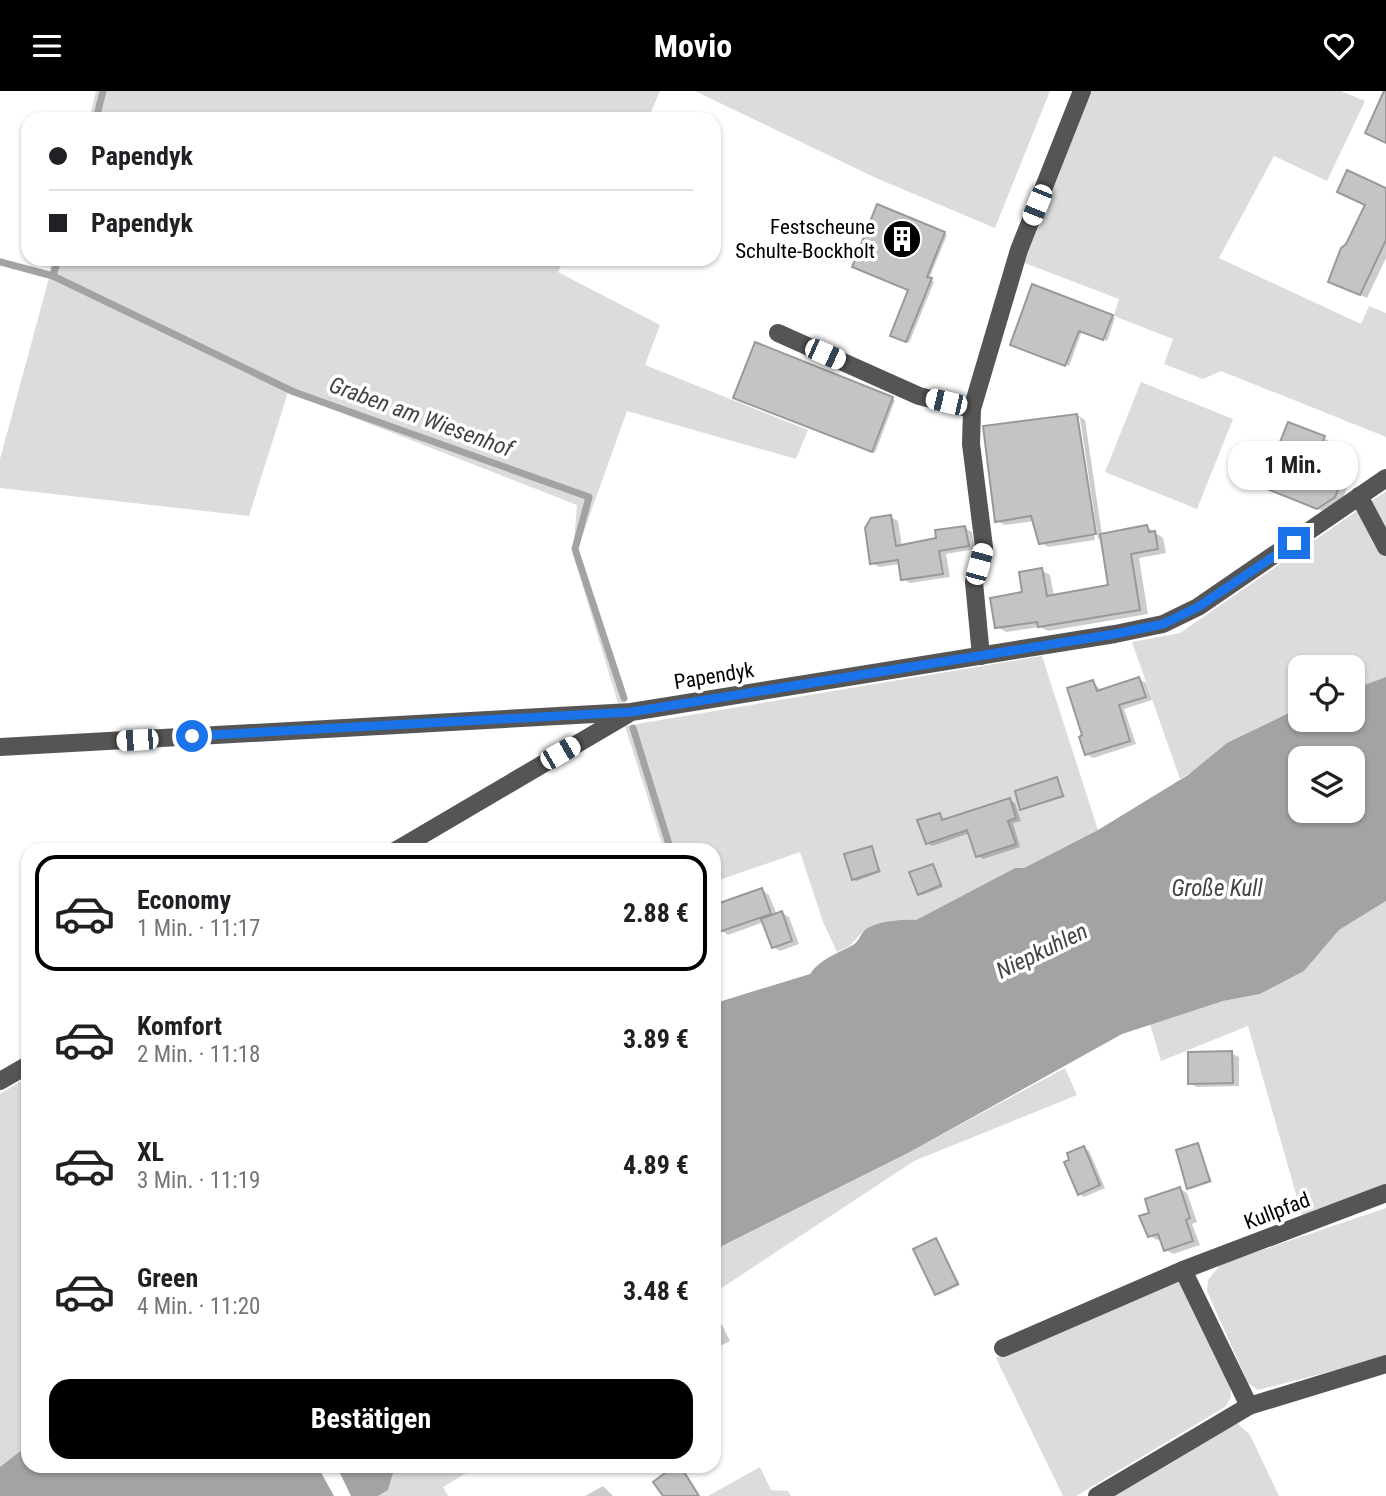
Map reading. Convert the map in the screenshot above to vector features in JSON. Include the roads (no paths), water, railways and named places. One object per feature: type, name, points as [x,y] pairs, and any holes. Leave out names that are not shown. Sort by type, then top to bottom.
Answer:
[{"type":"street","points":[[981,656],[974,582],[984,547],[971,444],[972,409],[1019,250],[1082,91]]},
{"type":"street","points":[[778,333],[919,396],[972,409]]},
{"type":"street","name":"Papendyk","points":[[0,747],[631,712],[1163,624],[1198,607],[1250,574],[1386,478]]},
{"type":"street","points":[[1359,496],[1386,547]]},
{"type":"street","points":[[409,843],[631,712]]},
{"type":"street","points":[[0,1081],[21,1069]]},
{"type":"street","name":"Kullpfad","points":[[1003,1348],[1183,1270],[1386,1193]]},
{"type":"street","points":[[1183,1270],[1249,1406]]},
{"type":"street","points":[[1097,1496],[1249,1406],[1386,1364]]},
{"type":"water","name":"Große Kull","points":[[1386,677],[1386,901],[1339,930],[1304,971],[1260,994],[1223,1001],[1122,1034],[910,1152],[721,1246],[722,1001],[810,974],[823,961],[854,945],[871,926],[890,921],[916,920],[1015,868],[1024,868],[1098,830],[1188,775],[1227,743],[1288,713],[1288,732],[1365,732],[1365,685]]},
{"type":"water","points":[[21,1450],[21,1473],[321,1473],[334,1496],[0,1496],[0,1467]]},
{"type":"water","points":[[340,1473],[393,1473],[388,1490],[378,1496],[351,1496]]},
{"type":"waterway","points":[[98,112],[103,91]]},
{"type":"waterway","name":"Graben am Wiesenhof","points":[[0,262],[53,276],[294,392],[589,497],[575,549],[624,698]]},
{"type":"waterway","points":[[53,276],[56,266]]},
{"type":"waterway","name":"Graben am Wiesenhof","points":[[633,728],[669,843]]},
{"type":"place","name":"Festscheune Schulte-Bockholt","points":[[902,239]]},
{"type":"water label","name":"Niepkuhlen","points":[[1042,951]]}]
